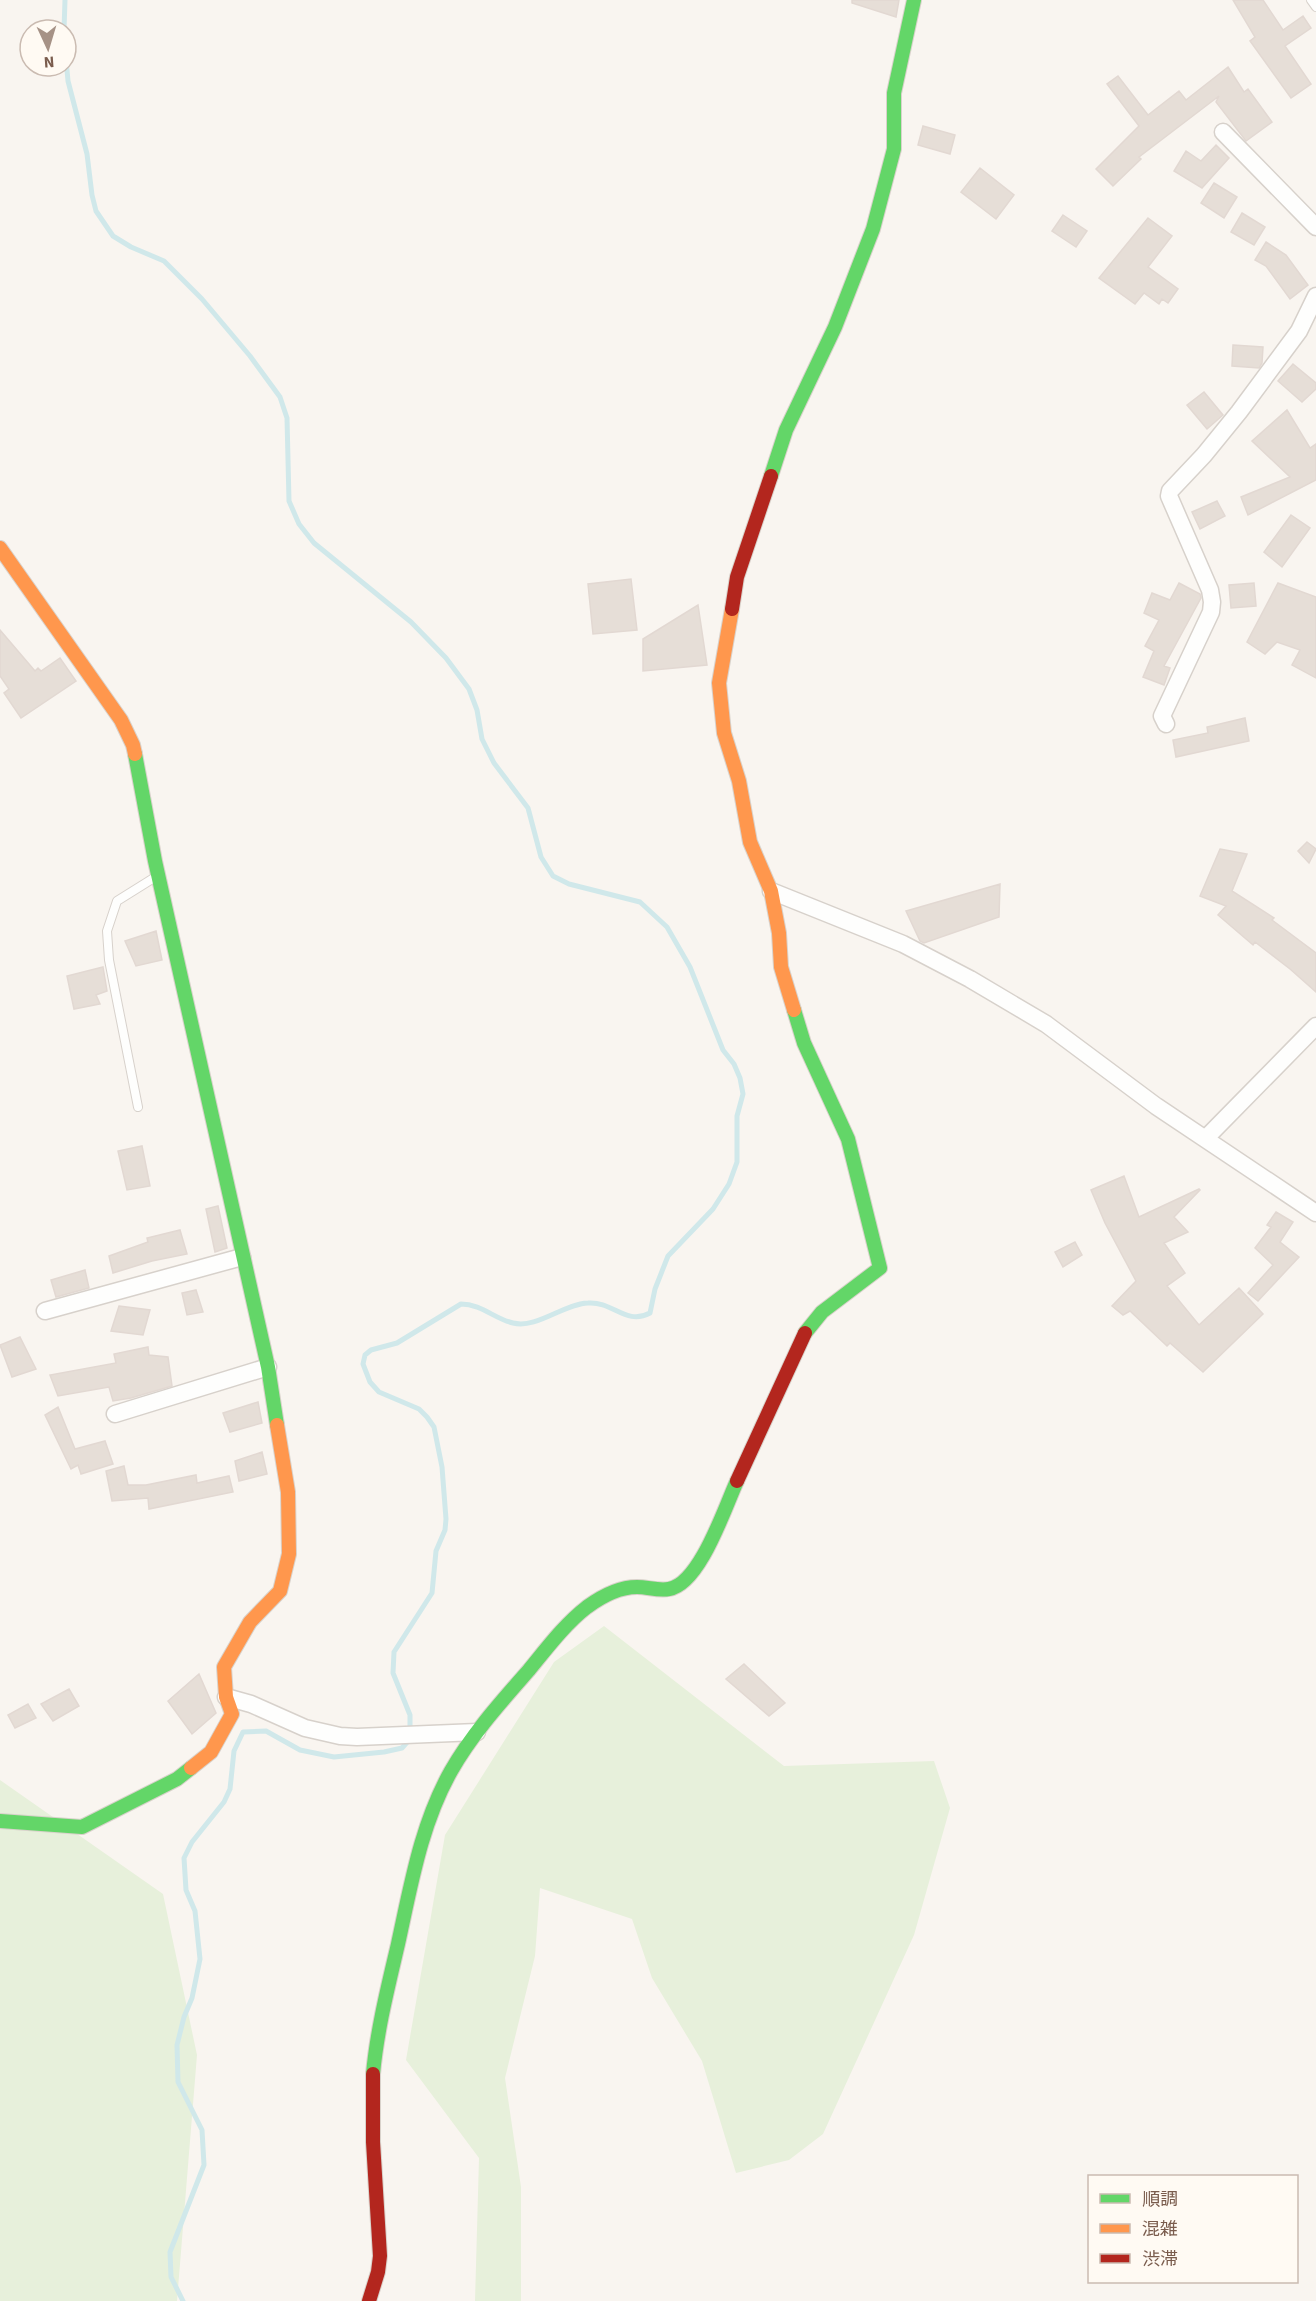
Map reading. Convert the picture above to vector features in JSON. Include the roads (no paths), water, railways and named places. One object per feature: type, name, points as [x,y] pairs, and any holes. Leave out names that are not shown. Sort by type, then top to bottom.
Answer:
[{"type":"street","points":[[369,2301],[380,2263],[372,2096],[374,2055],[381,2011],[414,1869],[439,1794],[477,1732],[573,1620],[598,1600],[617,1590],[637,1587],[659,1590],[676,1589],[690,1579],[704,1554],[787,1366],[810,1325],[822,1312],[880,1268],[848,1138],[804,1043],[781,967],[779,933],[771,891],[750,842],[739,781],[724,733],[719,683],[737,577],[771,474],[786,430],[835,327],[873,229],[894,149],[894,93],[914,0]]},
{"type":"street","points":[[1223,132],[1316,227]]},
{"type":"street","points":[[1166,724],[1162,716],[1210,612],[1212,602],[1210,590],[1170,496],[1170,491],[1204,455],[1239,412],[1299,331],[1316,296]]},
{"type":"street","points":[[0,548],[125,728],[133,746],[158,876],[268,1367],[288,1492],[289,1554],[280,1591],[250,1622],[224,1667],[226,1697],[232,1714],[211,1752],[177,1779],[82,1827],[0,1821]]},
{"type":"street","points":[[771,891],[903,944],[970,979],[1046,1024],[1156,1106],[1316,1213]]},
{"type":"street","points":[[1206,1138],[1316,1026]]},
{"type":"street","points":[[45,1311],[242,1257]]},
{"type":"street","points":[[115,1414],[268,1367]]},
{"type":"street","points":[[226,1697],[251,1704],[304,1728],[323,1733],[357,1737],[477,1732]]},
{"type":"lane","points":[[1311,0],[1316,6]]},
{"type":"lane","points":[[138,1107],[109,960],[107,931],[117,901],[158,876]]},
{"type":"waterway","points":[[64,18],[65,0]]},
{"type":"waterway","points":[[68,78],[87,154],[96,211],[113,236],[131,247],[164,261],[202,299],[250,356],[280,397],[287,418],[289,501],[299,524],[314,543],[411,622],[446,658],[469,689],[477,710],[482,739],[494,763],[528,808],[541,857],[553,876],[569,884],[640,902],[667,927],[690,967],[723,1050],[734,1064],[740,1078],[743,1094],[737,1116],[737,1162],[729,1184],[713,1209],[668,1256],[655,1289],[650,1313],[634,1317],[597,1303],[588,1303],[569,1307],[541,1320],[522,1324],[506,1321],[475,1306],[461,1304],[397,1343],[371,1350],[365,1355],[363,1364],[370,1382],[379,1392],[419,1409],[434,1427],[442,1467],[446,1519],[445,1530],[436,1551],[432,1593],[394,1652],[393,1673],[410,1715],[410,1739],[402,1748],[334,1757],[300,1750],[266,1731],[243,1732],[234,1751],[230,1789],[224,1802],[192,1842],[184,1858],[186,1890],[195,1911],[200,1959],[192,1998],[184,2017],[177,2045],[178,2082],[202,2130],[204,2165],[170,2252],[171,2277],[183,2301]]}]
